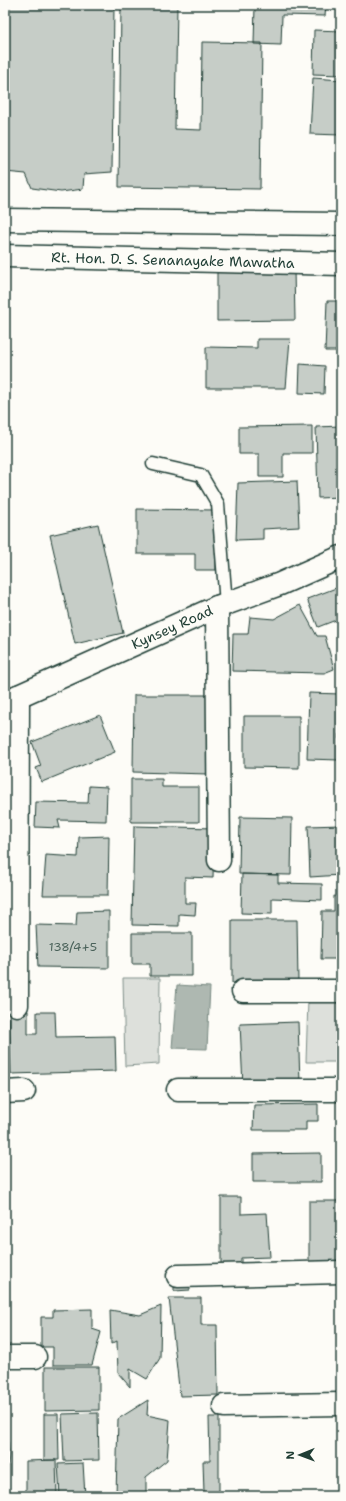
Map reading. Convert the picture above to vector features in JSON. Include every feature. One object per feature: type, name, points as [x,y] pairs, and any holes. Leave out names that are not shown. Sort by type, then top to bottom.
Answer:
[{"type":"main road","points":[[5,220],[341,224]]},
{"type":"main road","name":"Rt. Hon. D. S. Senanayake Mawatha","points":[[5,256],[341,264]]},
{"type":"main road","name":"Kynsey Road","points":[[12,699],[221,606],[280,584],[341,557]]},
{"type":"main road","points":[[219,860],[221,606]]},
{"type":"main road","points":[[12,699],[17,1005]]},
{"type":"main road","points":[[243,991],[341,991]]},
{"type":"main road","points":[[178,1090],[341,1090]]},
{"type":"main road","points":[[178,1276],[341,1272]]},
{"type":"main road","points":[[5,1357],[35,1357]]},
{"type":"main road","points":[[224,1406],[341,1404]]},
{"type":"lane","points":[[153,464],[201,475],[218,504],[221,606]]},
{"type":"shaded area","points":[[123,978],[160,978],[159,1064],[125,1066]]},
{"type":"shaded area","points":[[177,985],[210,987],[207,1049],[172,1048]]},
{"type":"shaded area","points":[[308,1000],[341,1000],[341,1062],[306,1062]]},
{"type":"building","points":[[5,5],[114,5],[112,172],[84,174],[83,189],[61,192],[32,188],[26,174],[5,172]]},
{"type":"building","points":[[121,5],[177,5],[175,129],[201,130],[202,42],[262,43],[260,189],[119,187]]},
{"type":"building","points":[[255,5],[326,5],[325,16],[282,15],[281,45],[254,44]]},
{"type":"building","points":[[338,5],[341,5],[341,25],[338,25]]},
{"type":"building","points":[[314,30],[341,31],[341,75],[313,74]]},
{"type":"building","points":[[313,78],[341,80],[341,135],[310,134]]},
{"type":"building","points":[[294,270],[295,320],[217,321],[217,271]]},
{"type":"building","points":[[327,301],[341,301],[341,351],[325,351]]},
{"type":"building","points":[[257,339],[290,339],[286,388],[206,388],[206,347],[257,348]]},
{"type":"building","points":[[300,364],[325,366],[324,394],[299,393]]},
{"type":"building","points":[[312,426],[312,453],[283,453],[283,477],[259,477],[259,454],[239,454],[239,427]]},
{"type":"building","points":[[341,426],[341,497],[318,498],[316,427]]},
{"type":"building","points":[[297,481],[299,527],[263,529],[263,539],[236,540],[238,483]]},
{"type":"building","points":[[137,509],[216,510],[216,570],[195,570],[195,554],[137,554]]},
{"type":"building","points":[[98,524],[123,633],[75,644],[50,535]]},
{"type":"building","points":[[336,588],[341,602],[341,618],[318,627],[307,599]]},
{"type":"building","points":[[300,605],[317,636],[325,636],[334,669],[324,673],[232,671],[233,634],[248,634],[250,617],[274,619]]},
{"type":"building","points":[[309,693],[341,694],[339,760],[307,759]]},
{"type":"building","points":[[134,695],[211,695],[209,774],[133,772]]},
{"type":"building","points":[[100,715],[115,752],[42,782],[36,768],[41,766],[32,742]]},
{"type":"building","points":[[244,716],[299,716],[299,768],[244,767]]},
{"type":"building","points":[[131,779],[162,779],[162,787],[199,787],[199,822],[131,822]]},
{"type":"building","points":[[89,786],[107,787],[106,821],[58,820],[60,828],[35,827],[36,802],[88,803]]},
{"type":"building","points":[[240,817],[292,818],[291,875],[239,874]]},
{"type":"building","points":[[341,825],[341,875],[310,877],[308,826]]},
{"type":"building","points":[[134,826],[214,828],[213,878],[185,877],[185,903],[196,903],[195,915],[179,914],[179,926],[132,925]]},
{"type":"building","points":[[109,836],[108,895],[43,895],[46,855],[78,857],[79,837]]},
{"type":"building","points":[[242,874],[278,875],[278,883],[322,884],[322,900],[272,898],[272,914],[241,913]]},
{"type":"building","points":[[334,896],[341,897],[341,959],[321,959],[322,911],[334,911]]},
{"type":"building","points":[[109,911],[109,968],[38,967],[36,925],[76,926],[77,912]]},
{"type":"building","points":[[232,920],[297,920],[298,982],[232,983]]},
{"type":"building","points":[[132,933],[192,933],[192,976],[150,976],[150,964],[132,964]]},
{"type":"building","points":[[9,1011],[28,1011],[28,1034],[37,1034],[37,1012],[55,1012],[56,1037],[115,1036],[116,1071],[11,1074]]},
{"type":"building","points":[[298,1022],[300,1083],[243,1086],[240,1024]]},
{"type":"building","points":[[318,1104],[318,1121],[306,1121],[306,1130],[253,1130],[254,1105]]},
{"type":"building","points":[[321,1153],[321,1182],[253,1182],[253,1154]]},
{"type":"building","points":[[221,1197],[241,1197],[241,1214],[267,1213],[270,1257],[241,1258],[241,1269],[221,1269]]},
{"type":"building","points":[[309,1201],[341,1201],[341,1264],[309,1264]]},
{"type":"building","points":[[190,1283],[190,1290],[174,1291],[174,1284]]},
{"type":"building","points":[[169,1298],[201,1298],[201,1325],[217,1325],[218,1395],[180,1396]]},
{"type":"building","points":[[161,1306],[160,1358],[147,1379],[130,1369],[130,1387],[118,1373],[117,1341],[111,1344],[110,1310],[140,1315]]},
{"type":"building","points":[[92,1309],[92,1329],[101,1332],[92,1365],[53,1365],[53,1347],[41,1347],[41,1317],[53,1317],[53,1310]]},
{"type":"building","points":[[45,1367],[99,1367],[99,1410],[45,1411]]},
{"type":"building","points":[[148,1400],[147,1415],[170,1420],[167,1460],[146,1477],[146,1494],[116,1495],[118,1419]]},
{"type":"building","points":[[98,1413],[99,1460],[64,1461],[62,1414]]},
{"type":"building","points":[[44,1414],[58,1414],[59,1460],[44,1460]]},
{"type":"building","points":[[209,1417],[219,1417],[219,1492],[204,1493],[203,1461],[210,1461]]},
{"type":"building","points":[[5,1438],[8,1442],[9,1454],[8,1466],[5,1468]]},
{"type":"building","points":[[56,1460],[57,1496],[26,1496],[26,1461]]},
{"type":"building","points":[[83,1463],[85,1496],[60,1496],[58,1464]]}]
